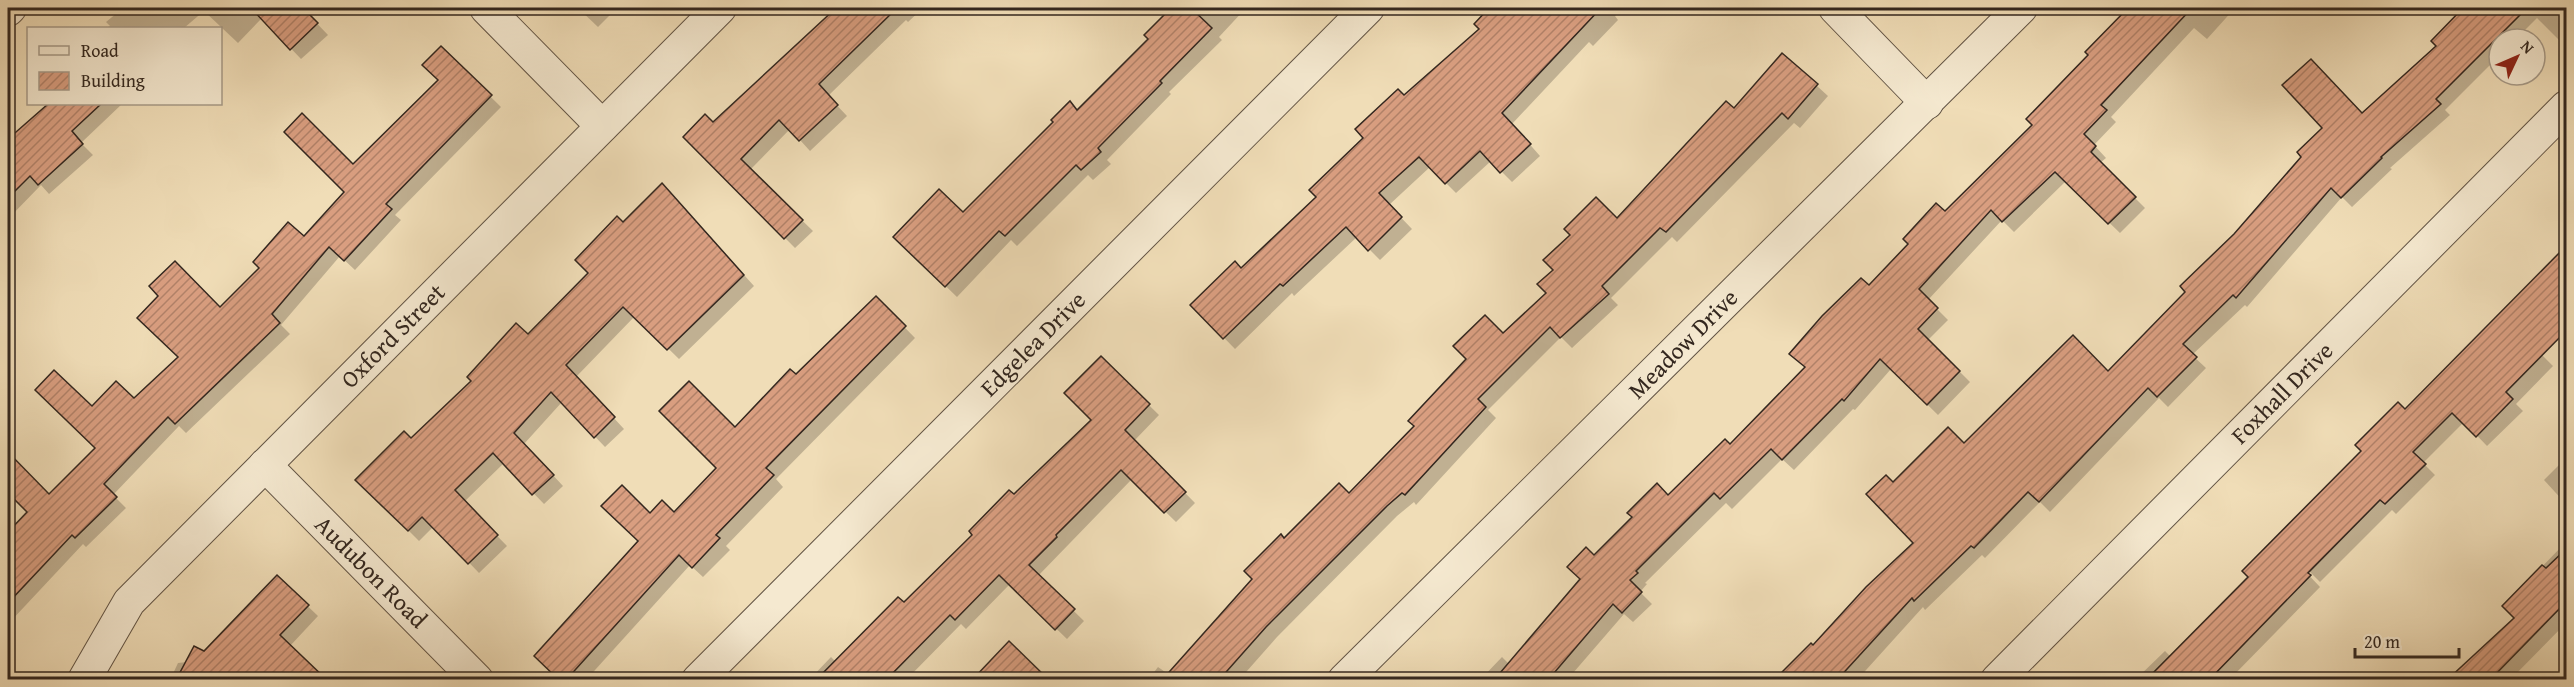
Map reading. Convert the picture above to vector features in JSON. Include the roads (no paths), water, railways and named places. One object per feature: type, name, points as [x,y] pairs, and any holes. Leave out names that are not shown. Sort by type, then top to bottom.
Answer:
[{"type":"street","points":[[486,8],[602,126]]},
{"type":"street","name":"Oxford Street","points":[[84,680],[129,602],[720,8]]},
{"type":"street","name":"Edgelea Drive","points":[[698,680],[1368,8]]},
{"type":"street","points":[[1835,8],[1927,103]]},
{"type":"street","name":"Meadow Drive","points":[[1344,680],[2021,8]]},
{"type":"street","name":"Foxhall Drive","points":[[1997,680],[2566,107]]},
{"type":"street","name":"Audubon Road","points":[[265,465],[477,680]]}]
